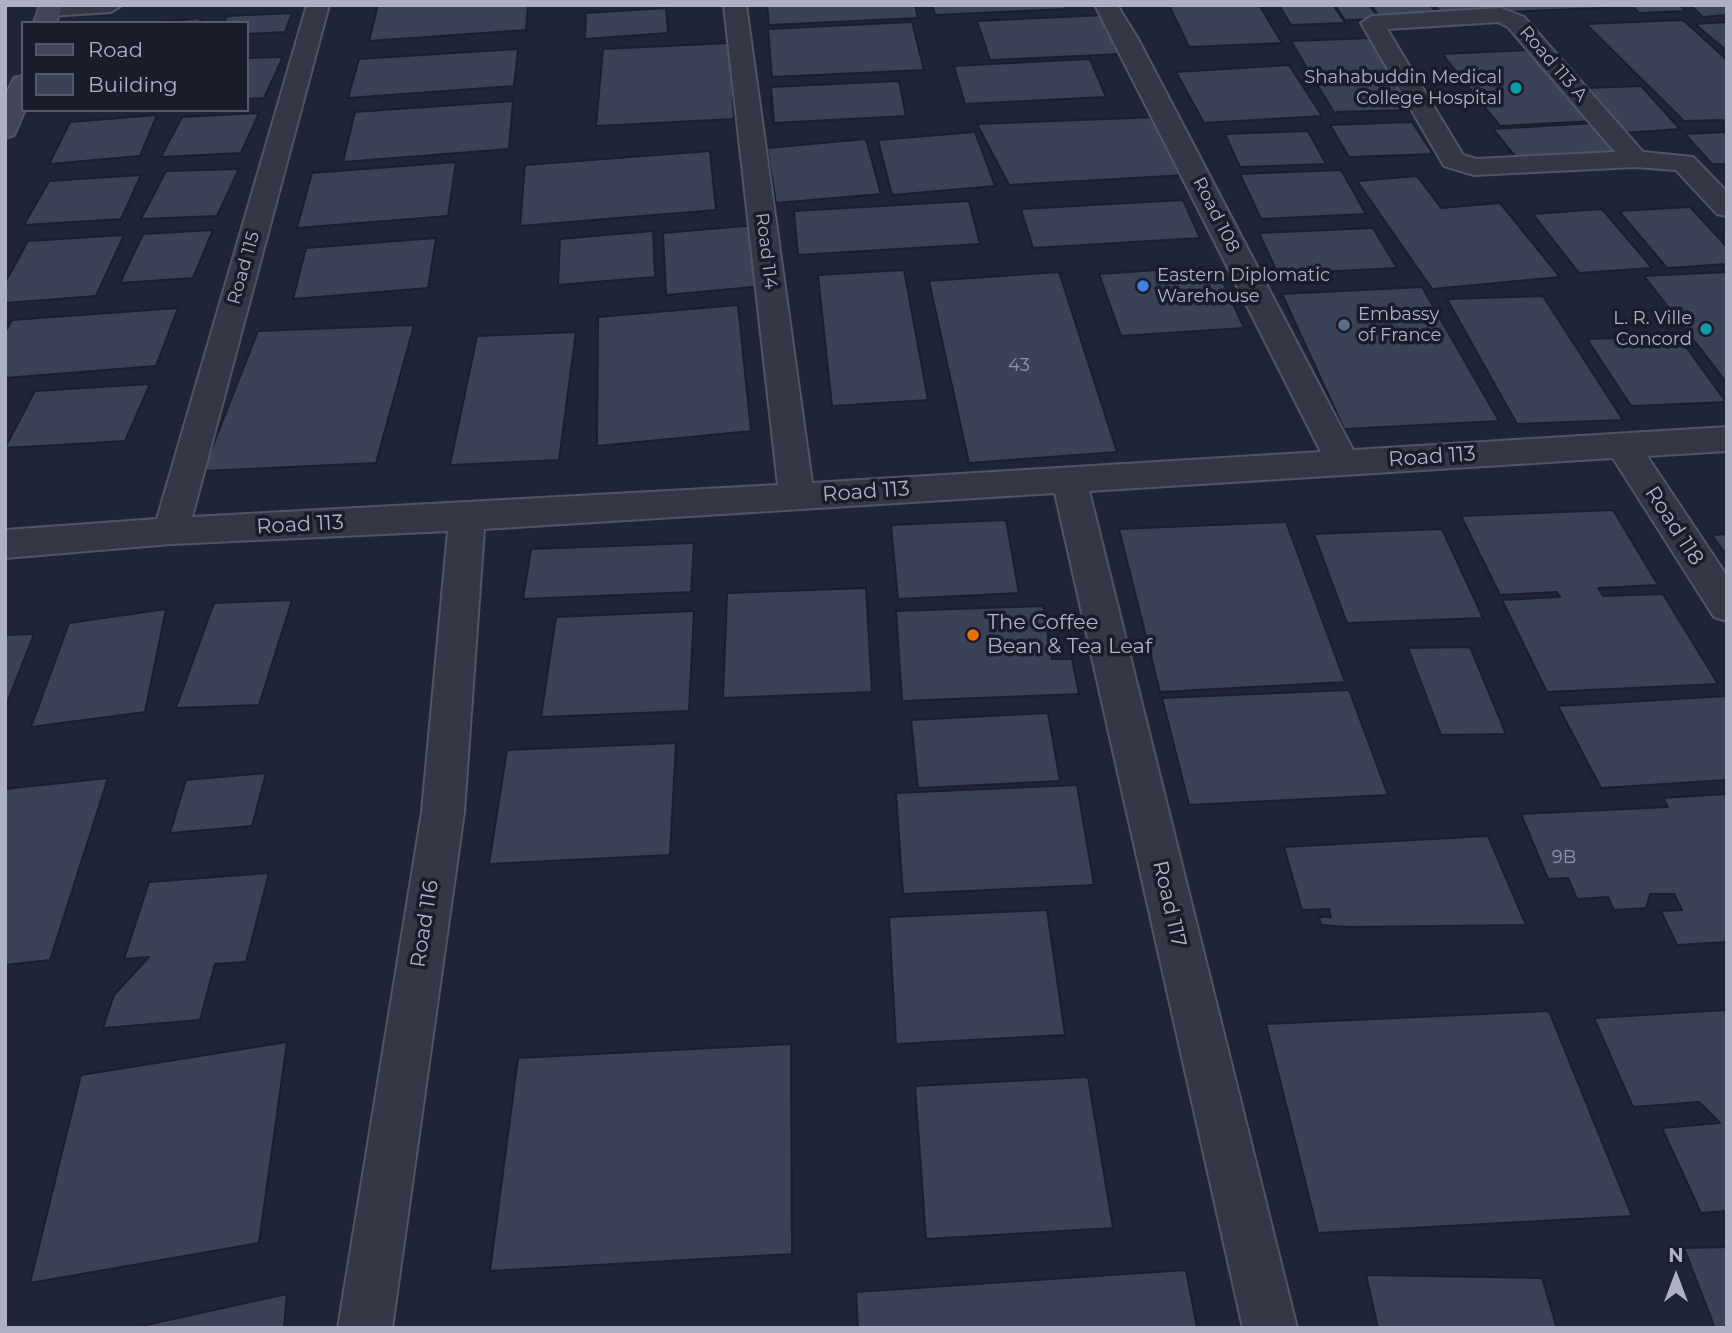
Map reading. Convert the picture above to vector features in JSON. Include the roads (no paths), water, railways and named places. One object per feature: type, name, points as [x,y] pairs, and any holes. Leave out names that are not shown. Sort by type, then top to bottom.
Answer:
[{"type":"main road","points":[[5,130],[21,88]]},
{"type":"street","points":[[49,12],[111,5]]},
{"type":"street","name":"Road 115","points":[[171,531],[318,5]]},
{"type":"street","name":"Road 114","points":[[735,5],[797,497]]},
{"type":"street","name":"Road 108","points":[[1105,5],[1126,39],[1343,463]]},
{"type":"street","name":"Road 113 A","points":[[1636,159],[1510,18],[1474,16],[1372,23],[1453,160],[1462,165],[1474,167],[1636,159],[1684,163],[1727,208]]},
{"type":"street","name":"Road 113","points":[[5,544],[171,531],[467,517],[1727,439]]},
{"type":"street","name":"Road 118","points":[[1622,445],[1727,606]]},
{"type":"street","name":"Road 117","points":[[1069,480],[1270,1328]]},
{"type":"street","name":"Road 116","points":[[365,1328],[443,812],[467,517]]},
{"type":"place","name":"Shahabuddin Medical College Hospital","points":[[1516,88]]},
{"type":"place","name":"Eastern Diplomatic Warehouse","points":[[1143,286]]},
{"type":"place","name":"Embassy of France","points":[[1344,325]]},
{"type":"place","name":"L. R. Ville Concord","points":[[1706,329]]},
{"type":"place","name":"The Coffee Bean & Tea Leaf","points":[[973,635]]}]
